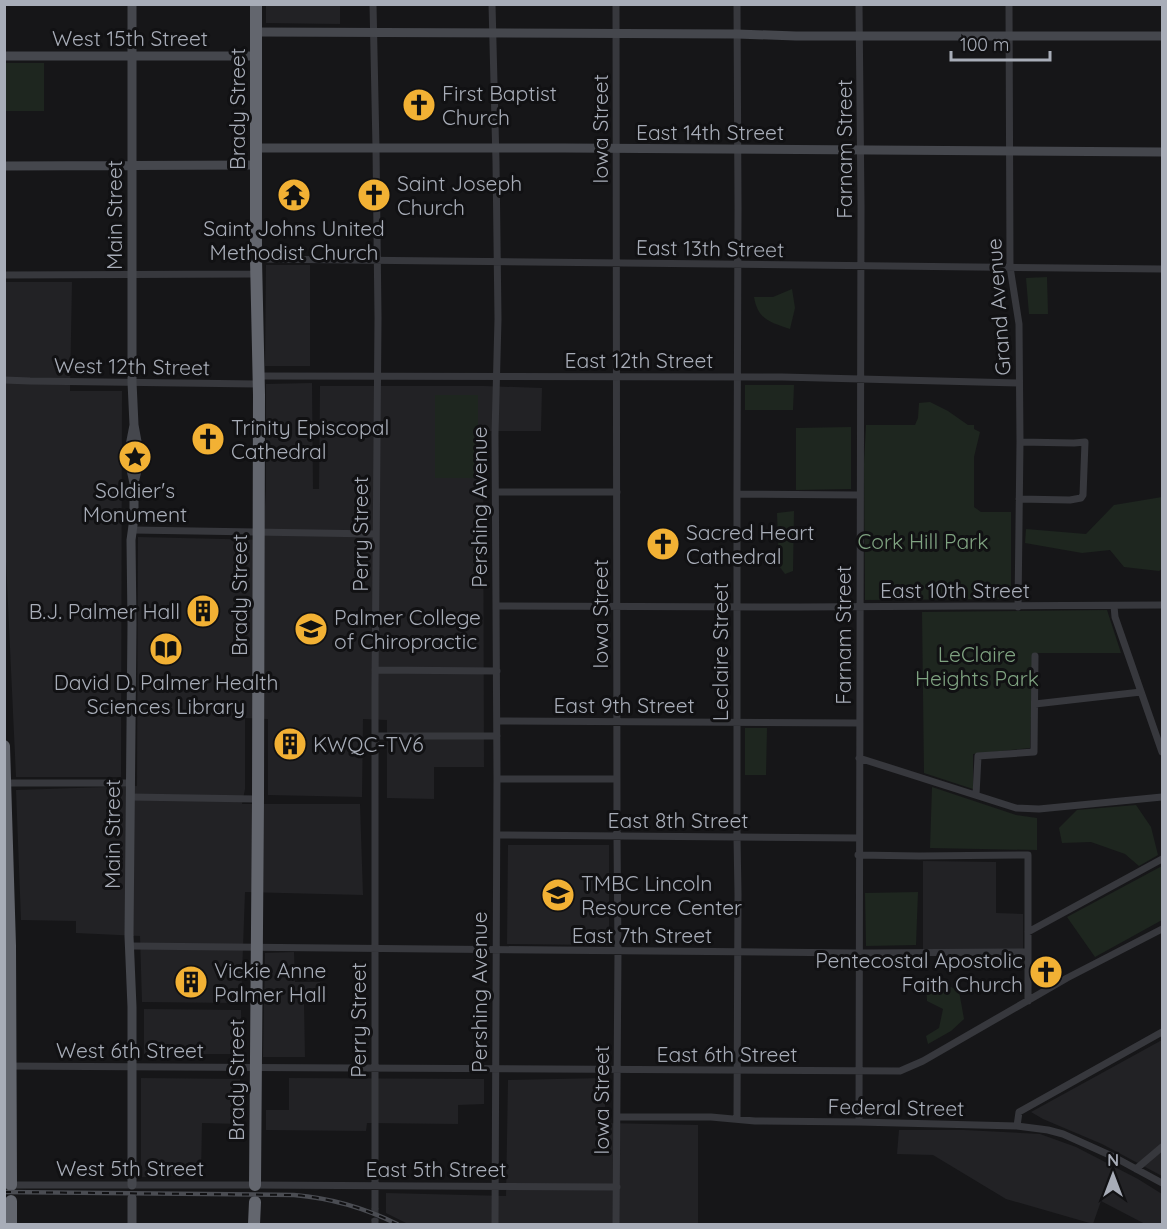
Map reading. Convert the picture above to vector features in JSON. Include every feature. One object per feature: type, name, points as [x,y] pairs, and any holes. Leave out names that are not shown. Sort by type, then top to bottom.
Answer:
[{"type":"highway","name":"Brady Street","points":[[255,1185],[259,533],[256,4]]},
{"type":"highway","points":[[4,746],[5,832],[10,928],[8,1185]]},
{"type":"highway","points":[[11,1201],[11,1224]]},
{"type":"highway","points":[[254,1224],[255,1202]]},
{"type":"street","name":"Main Street","points":[[132,4],[134,425],[128,456],[134,483],[131,540],[129,936],[131,946],[132,1185]]},
{"type":"street","name":"Perry Street","points":[[373,4],[377,261],[375,1208]]},
{"type":"street","name":"Pershing Avenue","points":[[492,4],[498,319],[496,376],[495,1224]]},
{"type":"street","name":"Iowa Street","points":[[616,4],[618,951],[616,1224]]},
{"type":"street","name":"Leclaire Street","points":[[737,4],[737,1119]]},
{"type":"street","name":"Farnam Street","points":[[859,4],[861,151],[859,1122]]},
{"type":"street","name":"Grand Avenue","points":[[1009,4],[1010,267],[1019,324],[1018,607]]},
{"type":"street","points":[[257,32],[1162,36]]},
{"type":"street","name":"West 15th Street","points":[[4,56],[256,56]]},
{"type":"street","name":"East 14th Street","points":[[257,148],[1162,152]]},
{"type":"street","points":[[4,166],[257,165]]},
{"type":"street","name":"East 13th Street","points":[[256,259],[1162,269]]},
{"type":"street","points":[[4,275],[256,274]]},
{"type":"street","name":"East 12th Street","points":[[259,380],[377,376],[617,376],[1019,382]]},
{"type":"street","name":"West 12th Street","points":[[4,380],[132,382],[259,380]]},
{"type":"street","points":[[1019,499],[1070,500],[1081,498],[1085,442],[1020,442]]},
{"type":"street","points":[[496,492],[617,492]]},
{"type":"street","points":[[737,494],[859,495]]},
{"type":"street","points":[[133,530],[376,534]]},
{"type":"street","name":"East 10th Street","points":[[496,606],[1162,605]]},
{"type":"street","points":[[1114,606],[1115,617],[1162,752]]},
{"type":"street","points":[[976,795],[978,756],[1034,752],[1035,656]]},
{"type":"street","points":[[375,670],[497,671]]},
{"type":"street","points":[[1035,704],[1141,692]]},
{"type":"street","name":"East 9th Street","points":[[497,722],[860,723]]},
{"type":"street","points":[[376,736],[497,736]]},
{"type":"street","points":[[859,758],[1016,808],[1039,809],[1162,797]]},
{"type":"street","points":[[497,779],[617,779]]},
{"type":"street","points":[[6,783],[130,783]]},
{"type":"street","points":[[130,797],[258,799]]},
{"type":"street","name":"East 8th Street","points":[[497,835],[859,838]]},
{"type":"street","points":[[858,855],[1028,855],[1028,1002]]},
{"type":"street","points":[[1028,932],[1162,859]]},
{"type":"street","name":"East 6th Street","points":[[255,1068],[900,1071],[1028,1002],[1067,978],[1162,929]]},
{"type":"street","name":"East 7th Street","points":[[131,946],[859,953],[1028,952]]},
{"type":"street","points":[[1017,1126],[1019,1112],[1162,1032]]},
{"type":"street","name":"West 6th Street","points":[[8,1066],[255,1068]]},
{"type":"street","name":"Federal Street","points":[[618,1117],[711,1117],[755,1121],[1017,1126],[1063,1134],[1162,1183]]},
{"type":"street","points":[[1136,1169],[1162,1147]]},
{"type":"street","name":"West 5th Street","points":[[8,1185],[255,1185]]},
{"type":"street","name":"East 5th Street","points":[[255,1185],[617,1187]]},
{"type":"street","points":[[132,1198],[132,1224]]},
{"type":"shaded area","points":[[266,5],[340,5],[340,24],[266,23]]},
{"type":"shaded area","points":[[266,265],[310,265],[310,366],[265,366]]},
{"type":"shaded area","points":[[4,282],[72,282],[70,391],[122,391],[121,777],[16,777],[5,540]]},
{"type":"shaded area","name":"Palmer College of Chiropractic","points":[[312,383],[313,489],[319,489],[320,386],[542,388],[541,431],[483,431],[484,767],[434,767],[434,799],[387,798],[387,720],[363,719],[362,797],[268,795],[268,719],[245,718],[245,789],[242,804],[360,804],[363,895],[245,892],[241,1003],[142,1002],[140,936],[76,933],[76,921],[21,920],[16,790],[137,786],[138,537],[263,540],[266,489],[266,384]]},
{"type":"shaded area","name":"TMBC Lincoln Resource Center","points":[[508,845],[609,845],[609,945],[507,944]]},
{"type":"shaded area","points":[[923,861],[996,862],[996,913],[1023,914],[1023,949],[923,949]]},
{"type":"shaded area","points":[[294,952],[295,982],[320,982],[320,1003],[304,1003],[305,1057],[263,1057],[265,953]]},
{"type":"shaded area","points":[[144,1009],[241,1010],[242,1054],[144,1054]]},
{"type":"shaded area","points":[[1162,1040],[1162,1176],[1102,1144],[1031,1112]]},
{"type":"shaded area","points":[[141,1078],[240,1079],[240,1124],[202,1123],[201,1175],[141,1177]]},
{"type":"shaded area","points":[[289,1078],[484,1079],[484,1104],[458,1105],[458,1124],[367,1123],[366,1131],[266,1130],[266,1110],[289,1110]]},
{"type":"shaded area","points":[[605,1078],[605,1123],[698,1125],[698,1224],[408,1224],[386,1213],[386,1193],[506,1196],[508,1080]]},
{"type":"shaded area","points":[[899,1130],[964,1130],[1040,1134],[1076,1147],[1162,1194],[1162,1224],[1145,1224],[1101,1201],[1093,1224],[1006,1199],[933,1155],[897,1154]]},
{"type":"green space","points":[[6,63],[44,63],[44,111],[5,111],[4,65]]},
{"type":"green space","points":[[1047,277],[1048,314],[1029,314],[1026,278]]},
{"type":"green space","points":[[792,289],[795,308],[790,329],[771,322],[758,311],[754,297],[773,297]]},
{"type":"green space","points":[[745,385],[794,385],[793,410],[745,410]]},
{"type":"green space","points":[[435,395],[478,395],[478,478],[435,478]]},
{"type":"green space","name":"Cork Hill Park","points":[[930,402],[968,425],[974,425],[974,429],[980,432],[974,457],[974,507],[981,512],[1011,512],[1011,599],[865,600],[866,425],[915,425],[919,403]]},
{"type":"green space","name":"Cork Hill Park","points":[[851,427],[851,489],[796,490],[796,428]]},
{"type":"green space","points":[[1162,497],[1162,569],[1159,571],[1124,567],[1110,550],[1082,553],[1025,543],[1026,529],[1086,534],[1114,505]]},
{"type":"green space","points":[[794,511],[793,571],[785,574],[779,566],[777,513]]},
{"type":"green space","name":"LeClaire Heights Park","points":[[1107,610],[1121,653],[1033,653],[1030,748],[973,754],[973,789],[924,773],[922,612]]},
{"type":"green space","points":[[745,728],[767,728],[766,775],[745,775]]},
{"type":"green space","points":[[932,787],[1016,815],[1037,818],[1037,850],[930,848]]},
{"type":"green space","points":[[1136,805],[1151,827],[1158,855],[1139,866],[1125,854],[1091,842],[1062,843],[1059,828],[1077,810]]},
{"type":"green space","points":[[1162,866],[1162,920],[1095,957],[1067,917]]},
{"type":"green space","points":[[918,892],[916,945],[866,946],[865,893]]},
{"type":"green space","points":[[943,983],[959,991],[964,1019],[951,1031],[928,1044],[926,1036],[939,1028],[943,1009],[927,1001],[926,985]]},
{"type":"tunnel","points":[[375,1208],[375,1221]]},
{"type":"railway","points":[[4,1192],[294,1195],[347,1205],[397,1224]]},
{"type":"place","name":"First Baptist Church","points":[[419,105]]},
{"type":"place","name":"Saint Johns United Methodist Church","points":[[294,195]]},
{"type":"place","name":"Saint Joseph Church","points":[[374,195]]},
{"type":"place","name":"Trinity Episcopal Cathedral","points":[[208,439]]},
{"type":"place","name":"Soldier's Monument","points":[[135,457]]},
{"type":"place","name":"Sacred Heart Cathedral","points":[[663,544]]},
{"type":"place","name":"B.J. Palmer Hall","points":[[203,611]]},
{"type":"place","name":"Palmer College of Chiropractic","points":[[311,629]]},
{"type":"place","name":"David D. Palmer Health Sciences Library","points":[[166,649]]},
{"type":"place","name":"KWQC-TV6","points":[[290,744]]},
{"type":"place","name":"TMBC Lincoln Resource Center","points":[[558,895]]},
{"type":"place","name":"Pentecostal Apostolic Faith Church","points":[[1046,972]]},
{"type":"place","name":"Vickie Anne Palmer Hall","points":[[191,982]]}]
